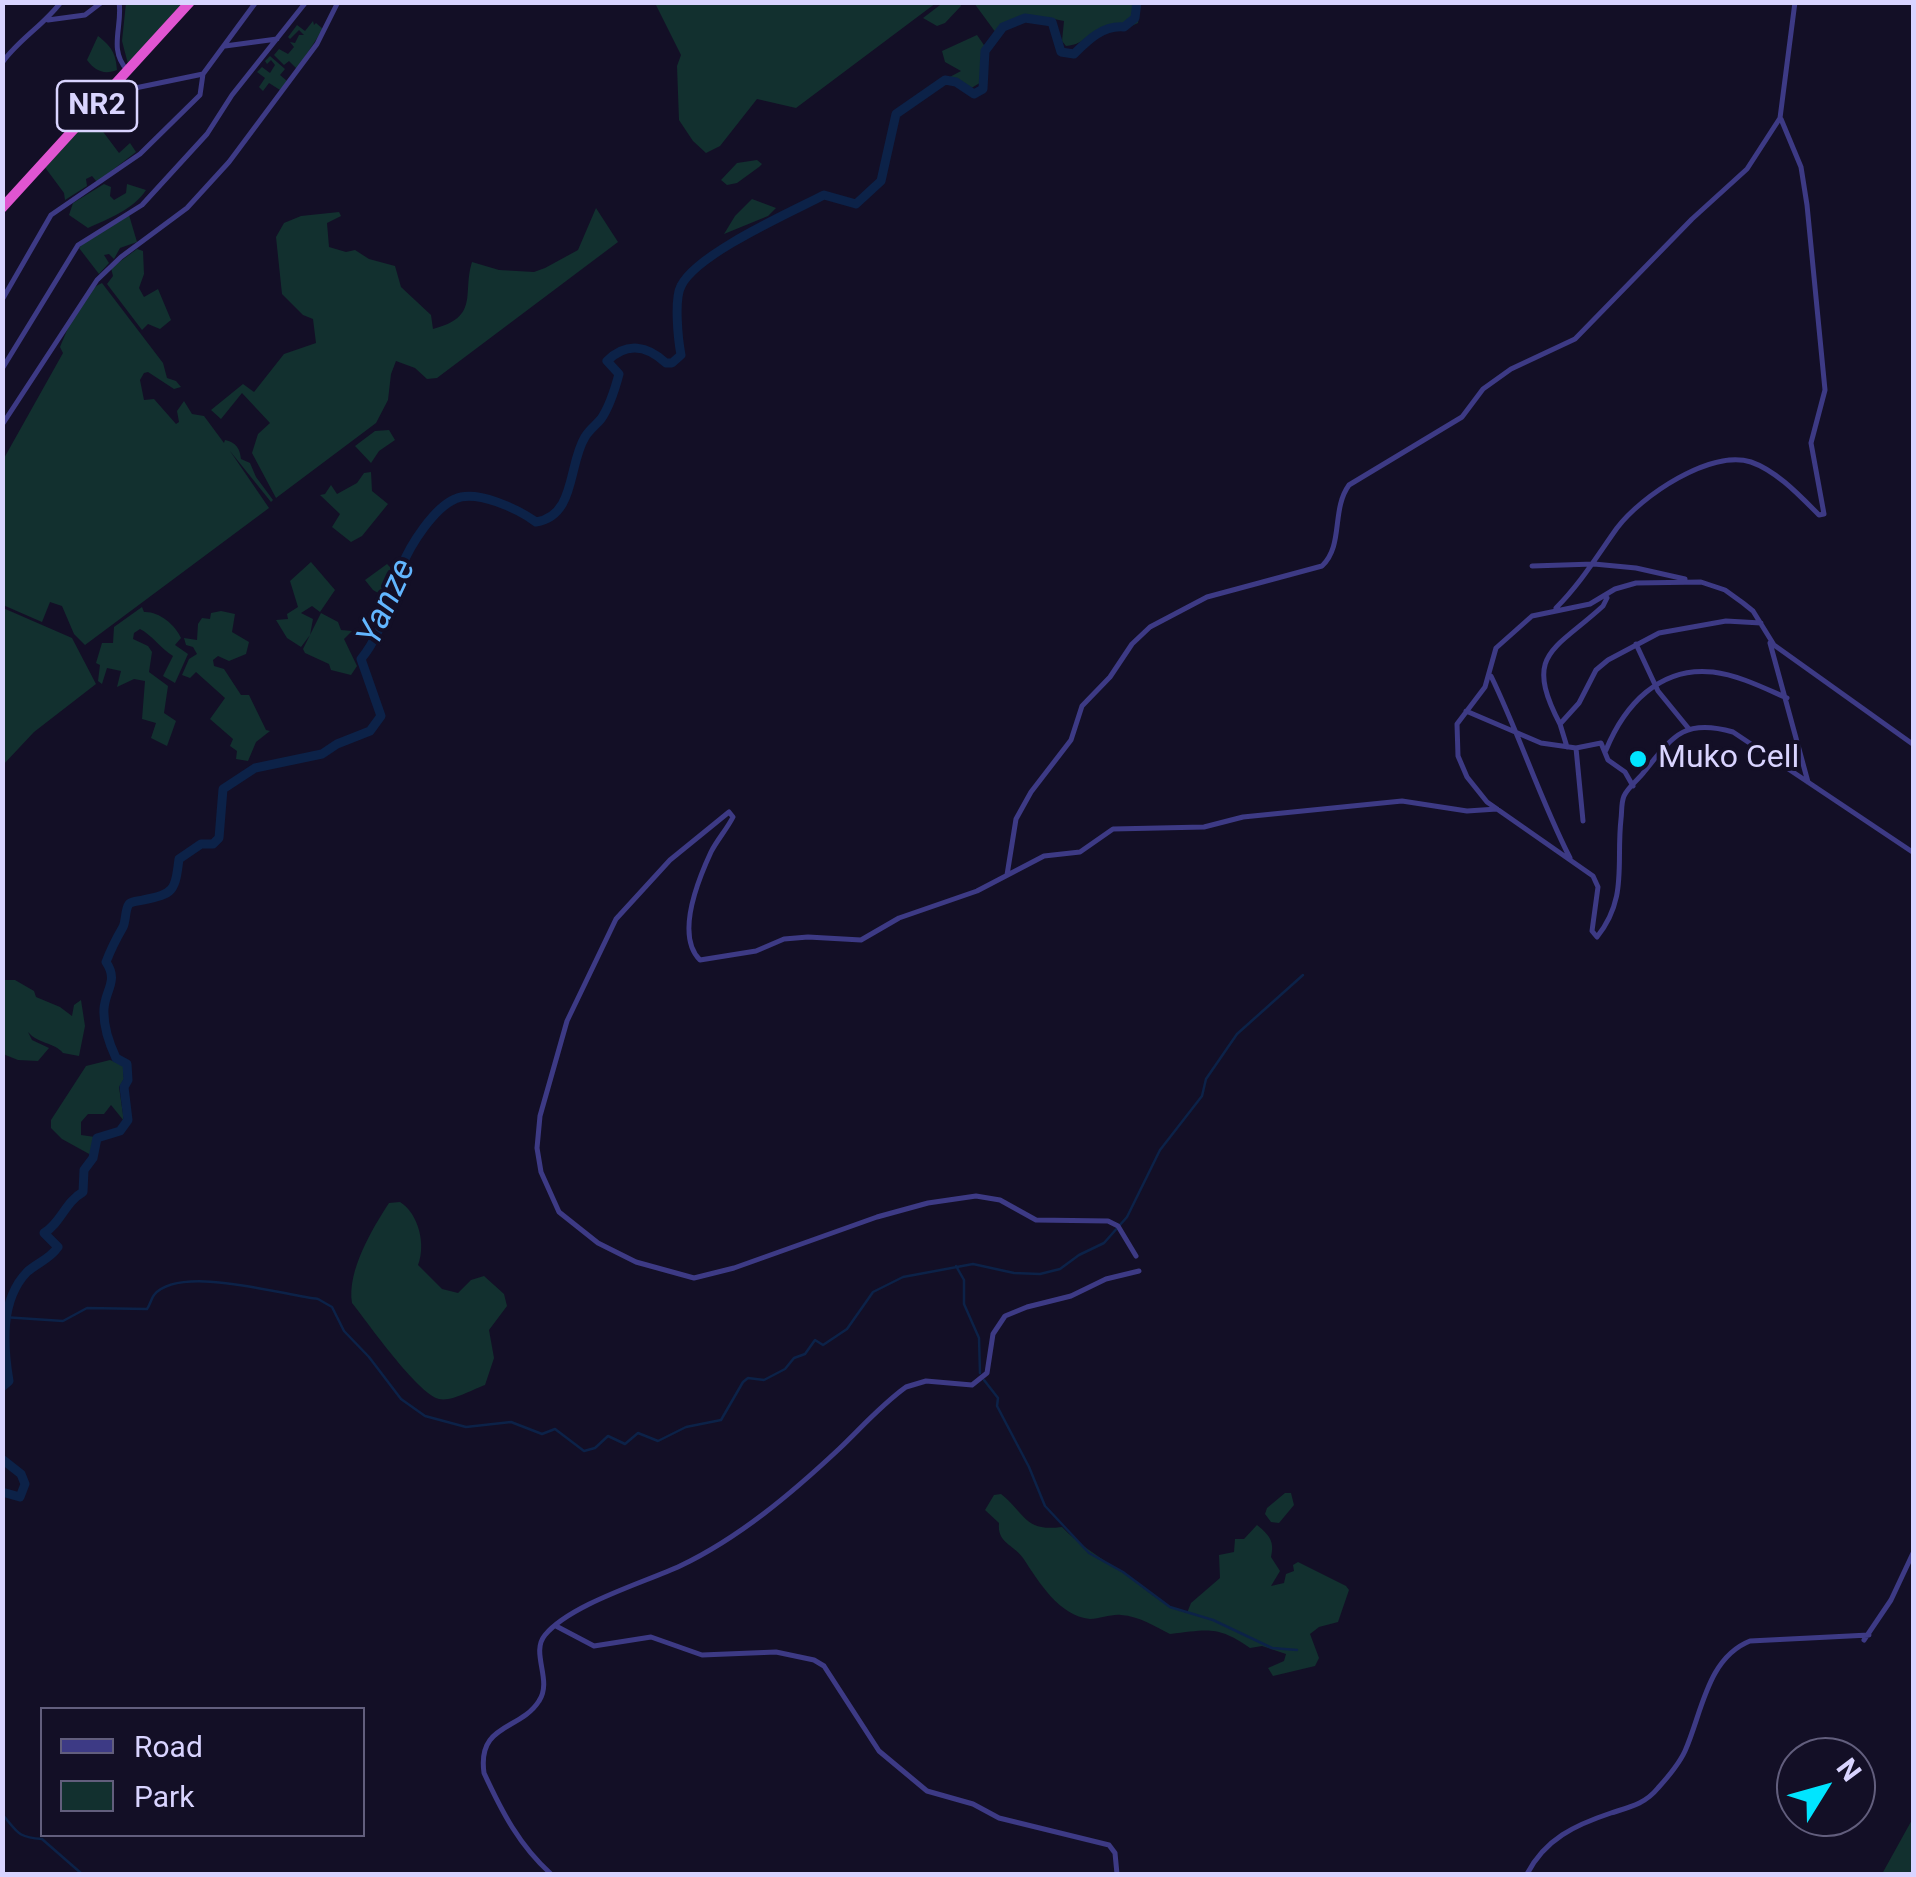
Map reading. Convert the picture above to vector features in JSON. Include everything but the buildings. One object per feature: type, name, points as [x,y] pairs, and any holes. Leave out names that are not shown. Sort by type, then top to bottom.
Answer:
[{"type":"highway","name":"NR2","points":[[2,208],[190,2]]},
{"type":"street","points":[[2,64],[61,2]]},
{"type":"street","points":[[48,20],[85,14],[102,2]]},
{"type":"street","points":[[119,2],[116,44],[120,63],[127,71]]},
{"type":"street","points":[[2,300],[51,215],[140,154],[200,95],[203,74],[256,2]]},
{"type":"street","points":[[2,369],[78,244],[142,205],[207,134],[237,88],[306,2]]},
{"type":"street","points":[[2,425],[97,280],[121,256],[187,208],[216,176],[318,44],[338,2]]},
{"type":"street","points":[[1008,875],[1016,818],[1071,740],[1082,706],[1132,644],[1150,627],[1207,597],[1322,566],[1334,552],[1337,516],[1349,485],[1462,417],[1483,389],[1511,369],[1575,339],[1692,219],[1747,169],[1780,118],[1796,2]]},
{"type":"street","points":[[225,46],[280,38]]},
{"type":"street","points":[[108,94],[203,74]]},
{"type":"street","points":[[1554,610],[1594,564],[1619,525],[1642,503],[1668,484],[1720,462],[1738,459],[1765,468],[1818,514],[1824,514],[1811,444],[1826,390],[1807,204],[1801,167],[1780,118]]},
{"type":"street","points":[[1532,566],[1594,564],[1670,574],[1725,590],[1753,611],[1770,640],[1809,784]]},
{"type":"street","points":[[1693,582],[1636,583],[1590,604],[1532,616],[1496,648],[1485,688],[1466,710],[1456,734],[1458,756],[1475,787],[1497,809],[1593,876],[1598,887],[1592,925],[1595,936],[1599,936],[1619,893],[1618,843],[1623,802],[1666,746],[1688,729],[1712,726],[1733,732],[1914,852]]},
{"type":"street","points":[[1567,746],[1544,692],[1543,664],[1550,652],[1602,606],[1608,595]]},
{"type":"street","points":[[1560,724],[1580,703],[1596,670],[1636,644],[1688,625],[1761,623]]},
{"type":"street","points":[[1770,640],[1914,746]]},
{"type":"street","points":[[1636,644],[1655,686],[1688,729]]},
{"type":"street","points":[[1632,786],[1625,772],[1608,760],[1606,750],[1635,698],[1655,686],[1696,672],[1716,672],[1788,698]]},
{"type":"street","points":[[1490,674],[1572,862]]},
{"type":"street","points":[[1466,710],[1520,736],[1576,748],[1597,742],[1606,750]]},
{"type":"street","points":[[1576,748],[1582,820]]},
{"type":"street","points":[[1136,1256],[1118,1226],[1108,1222],[1036,1220],[1000,1200],[976,1196],[928,1203],[877,1217],[734,1268],[694,1278],[636,1262],[598,1243],[559,1212],[542,1172],[537,1148],[540,1116],[566,1021],[616,919],[670,860],[731,812],[734,817],[712,851],[689,916],[688,940],[700,960],[756,951],[784,939],[808,936],[860,940],[898,918],[977,891],[1044,856],[1080,852],[1113,829],[1204,828],[1243,817],[1402,801],[1467,811],[1497,809]]},
{"type":"street","points":[[551,1874],[528,1854],[511,1828],[484,1773],[483,1763],[488,1741],[532,1710],[543,1695],[541,1642],[556,1626],[609,1596],[712,1549],[791,1490],[906,1387],[926,1380],[972,1385],[987,1372],[993,1334],[1005,1316],[1139,1271]]},
{"type":"street","points":[[1527,1874],[1545,1846],[1569,1830],[1644,1802],[1655,1792],[1685,1752],[1705,1691],[1742,1645],[1867,1637],[1891,1600],[1914,1552]]},
{"type":"street","points":[[556,1626],[594,1646],[650,1637],[702,1655],[776,1652],[821,1663],[871,1741],[916,1784],[974,1804],[997,1817],[1109,1846],[1116,1853],[1117,1874]]},
{"type":"green space","points":[[944,2],[961,6],[937,26],[923,18]]},
{"type":"green space","points":[[126,3],[183,3],[128,64],[122,41]]},
{"type":"green space","points":[[655,3],[936,3],[796,108],[757,99],[720,146],[706,153],[679,120],[677,66],[681,55]]},
{"type":"green space","points":[[974,3],[1141,3],[1138,23],[1102,30],[1066,46],[1062,41],[1064,21],[1049,18],[1045,23],[1027,19],[999,37]]},
{"type":"green space","points":[[313,21],[323,29],[297,69],[289,61],[284,65],[274,55],[279,49],[288,54],[294,47],[290,42],[295,43],[299,35],[304,35],[299,30],[288,37],[297,25],[305,31]]},
{"type":"green space","points":[[977,35],[986,48],[983,81],[968,90],[956,80],[946,79],[961,71],[945,62],[942,51]]},
{"type":"green space","points":[[98,36],[112,50],[117,70],[100,71],[87,60]]},
{"type":"green space","points":[[270,56],[285,69],[280,75],[287,81],[280,90],[269,83],[263,91],[259,87],[265,78],[257,72],[262,67],[270,73],[275,65],[271,60],[267,64],[265,61]]},
{"type":"green space","points":[[92,117],[119,153],[130,143],[136,152],[97,182],[92,176],[86,179],[87,186],[65,200],[44,166]]},
{"type":"green space","points":[[757,160],[762,164],[737,183],[727,185],[721,180],[737,163]]},
{"type":"green space","points":[[104,184],[111,187],[114,200],[126,193],[127,184],[146,190],[128,208],[88,228],[69,215],[73,203]]},
{"type":"green space","points":[[752,199],[776,208],[768,216],[724,234],[735,216]]},
{"type":"green space","points":[[596,208],[618,242],[437,378],[427,379],[415,368],[396,361],[388,400],[376,423],[276,498],[252,453],[258,434],[270,423],[242,393],[221,419],[211,410],[243,384],[254,392],[284,354],[316,343],[313,319],[303,315],[282,294],[276,237],[284,223],[301,216],[339,212],[341,216],[327,223],[329,247],[346,252],[355,250],[369,259],[395,266],[401,287],[431,315],[433,329],[458,318],[463,311],[472,262],[499,270],[534,272],[545,268],[578,250]]},
{"type":"green space","points":[[129,215],[137,242],[120,248],[114,259],[104,255],[109,263],[99,274],[79,248],[87,239]]},
{"type":"green space","points":[[137,249],[143,251],[144,274],[139,288],[144,297],[158,289],[171,320],[160,329],[148,324],[142,330],[107,284],[113,276],[111,268]]},
{"type":"green space","points":[[102,283],[163,363],[167,378],[181,387],[174,389],[144,373],[140,380],[144,400],[154,399],[176,424],[177,411],[184,401],[192,414],[204,416],[224,443],[225,440],[237,446],[241,459],[250,463],[273,500],[230,451],[269,508],[85,645],[74,634],[62,606],[50,602],[42,622],[3,605],[3,460],[63,353],[60,347],[76,311],[87,294]]},
{"type":"green space","points":[[389,430],[395,440],[379,451],[371,463],[355,446],[375,431]]},
{"type":"green space","points":[[371,472],[372,491],[388,504],[362,536],[351,542],[332,527],[340,514],[320,495],[331,485],[337,494]]},
{"type":"green space","points":[[311,562],[335,590],[320,612],[312,606],[301,613],[313,619],[310,635],[301,647],[287,638],[276,620],[288,619],[287,614],[298,607],[290,581]]},
{"type":"green space","points":[[387,564],[397,574],[390,600],[365,580]]},
{"type":"green space","points":[[142,607],[144,612],[170,623],[181,638],[175,645],[188,654],[175,683],[163,676],[173,656],[140,629],[134,633],[133,639],[152,652],[149,672],[168,686],[164,713],[176,721],[167,746],[151,738],[156,723],[142,719],[145,681],[134,679],[117,687],[121,671],[107,668],[102,684],[98,681],[100,665],[96,663],[102,643],[113,643],[114,627]]},
{"type":"green space","points":[[3,608],[72,638],[96,684],[34,732],[3,765]]},
{"type":"green space","points":[[211,613],[235,614],[232,632],[249,642],[246,654],[229,661],[218,656],[213,660],[214,666],[224,669],[241,695],[249,695],[270,731],[256,742],[248,761],[236,759],[237,751],[230,746],[233,739],[210,719],[225,698],[196,672],[190,678],[182,675],[189,659],[197,654],[184,638],[197,640],[202,618],[210,619]]},
{"type":"green space","points":[[321,613],[338,622],[341,630],[352,631],[344,639],[357,666],[351,675],[331,670],[329,664],[303,649]]},
{"type":"green space","points":[[2,980],[15,980],[34,991],[36,997],[72,1016],[74,1005],[81,1000],[85,1026],[79,1056],[63,1053],[28,1032],[32,1040],[49,1048],[38,1061],[3,1054]]},
{"type":"green space","points":[[110,1060],[123,1065],[124,1079],[119,1087],[124,1121],[111,1105],[104,1114],[88,1114],[81,1122],[81,1135],[95,1137],[91,1155],[62,1139],[51,1128],[51,1120],[86,1066]]},
{"type":"green space","points":[[400,1202],[412,1214],[419,1230],[418,1265],[442,1289],[458,1293],[471,1280],[484,1276],[504,1294],[507,1306],[489,1330],[494,1358],[485,1385],[450,1399],[439,1399],[418,1384],[352,1303],[353,1278],[362,1251],[389,1203]]},
{"type":"green space","points":[[1285,1493],[1291,1493],[1294,1505],[1279,1523],[1271,1522],[1265,1514],[1267,1508]]},
{"type":"green space","points":[[1001,1494],[1033,1524],[1062,1527],[1160,1600],[1187,1613],[1191,1603],[1220,1578],[1219,1555],[1234,1552],[1235,1539],[1244,1539],[1257,1525],[1270,1539],[1271,1557],[1280,1571],[1271,1586],[1284,1583],[1286,1574],[1294,1571],[1293,1565],[1298,1562],[1349,1590],[1338,1622],[1310,1634],[1319,1658],[1315,1666],[1273,1676],[1268,1668],[1284,1661],[1286,1654],[1262,1646],[1250,1648],[1220,1632],[1170,1634],[1128,1616],[1090,1619],[1069,1612],[1003,1539],[999,1523],[985,1510],[994,1495]]},
{"type":"green space","points":[[1913,1818],[1913,1874],[1882,1874]]},
{"type":"waterway","name":"Yanze","points":[[2,1387],[9,1381],[6,1324],[18,1283],[58,1247],[44,1233],[83,1192],[84,1170],[93,1158],[97,1138],[120,1131],[128,1120],[124,1087],[128,1080],[127,1064],[116,1058],[104,1015],[111,980],[106,962],[123,927],[128,906],[167,893],[174,884],[179,859],[201,844],[213,844],[219,838],[223,789],[255,768],[322,754],[370,731],[381,716],[361,659],[380,626],[406,557],[431,519],[447,504],[464,497],[497,502],[536,522],[549,518],[565,500],[580,448],[612,397],[619,374],[607,361],[630,348],[645,350],[666,363],[681,355],[678,300],[681,286],[690,274],[746,235],[824,195],[856,204],[881,181],[896,114],[945,80],[974,94],[983,89],[985,51],[1003,27],[1025,18],[1052,22],[1061,52],[1074,54],[1096,34],[1124,27],[1135,18],[1137,2]]},
{"type":"waterway","points":[[3,1317],[63,1321],[87,1308],[147,1309],[154,1295],[167,1286],[186,1282],[232,1284],[318,1299],[332,1307],[344,1331],[401,1399],[425,1416],[466,1427],[511,1422],[542,1434],[555,1429],[584,1451],[595,1448],[608,1436],[625,1444],[638,1433],[658,1441],[686,1427],[721,1420],[748,1378],[764,1380],[805,1354],[815,1340],[823,1345],[847,1329],[873,1292],[903,1277],[973,1264],[1040,1274],[1060,1269],[1104,1243],[1127,1217],[1160,1150],[1202,1096],[1206,1079],[1237,1034],[1303,975]]},
{"type":"waterway","points":[[956,1266],[964,1280],[964,1304],[979,1338],[980,1373]]},
{"type":"waterway","points":[[984,1380],[998,1398],[997,1406],[1045,1506],[1089,1553],[1123,1572],[1170,1607],[1213,1620],[1272,1648],[1297,1650]]},
{"type":"waterway","name":"Yanze","points":[[2,1459],[21,1474],[25,1484],[20,1497],[2,1492]]},
{"type":"waterway","points":[[2,1814],[18,1832],[42,1839],[82,1874]]},
{"type":"place","name":"Muko Cell","points":[[1638,759]]}]
